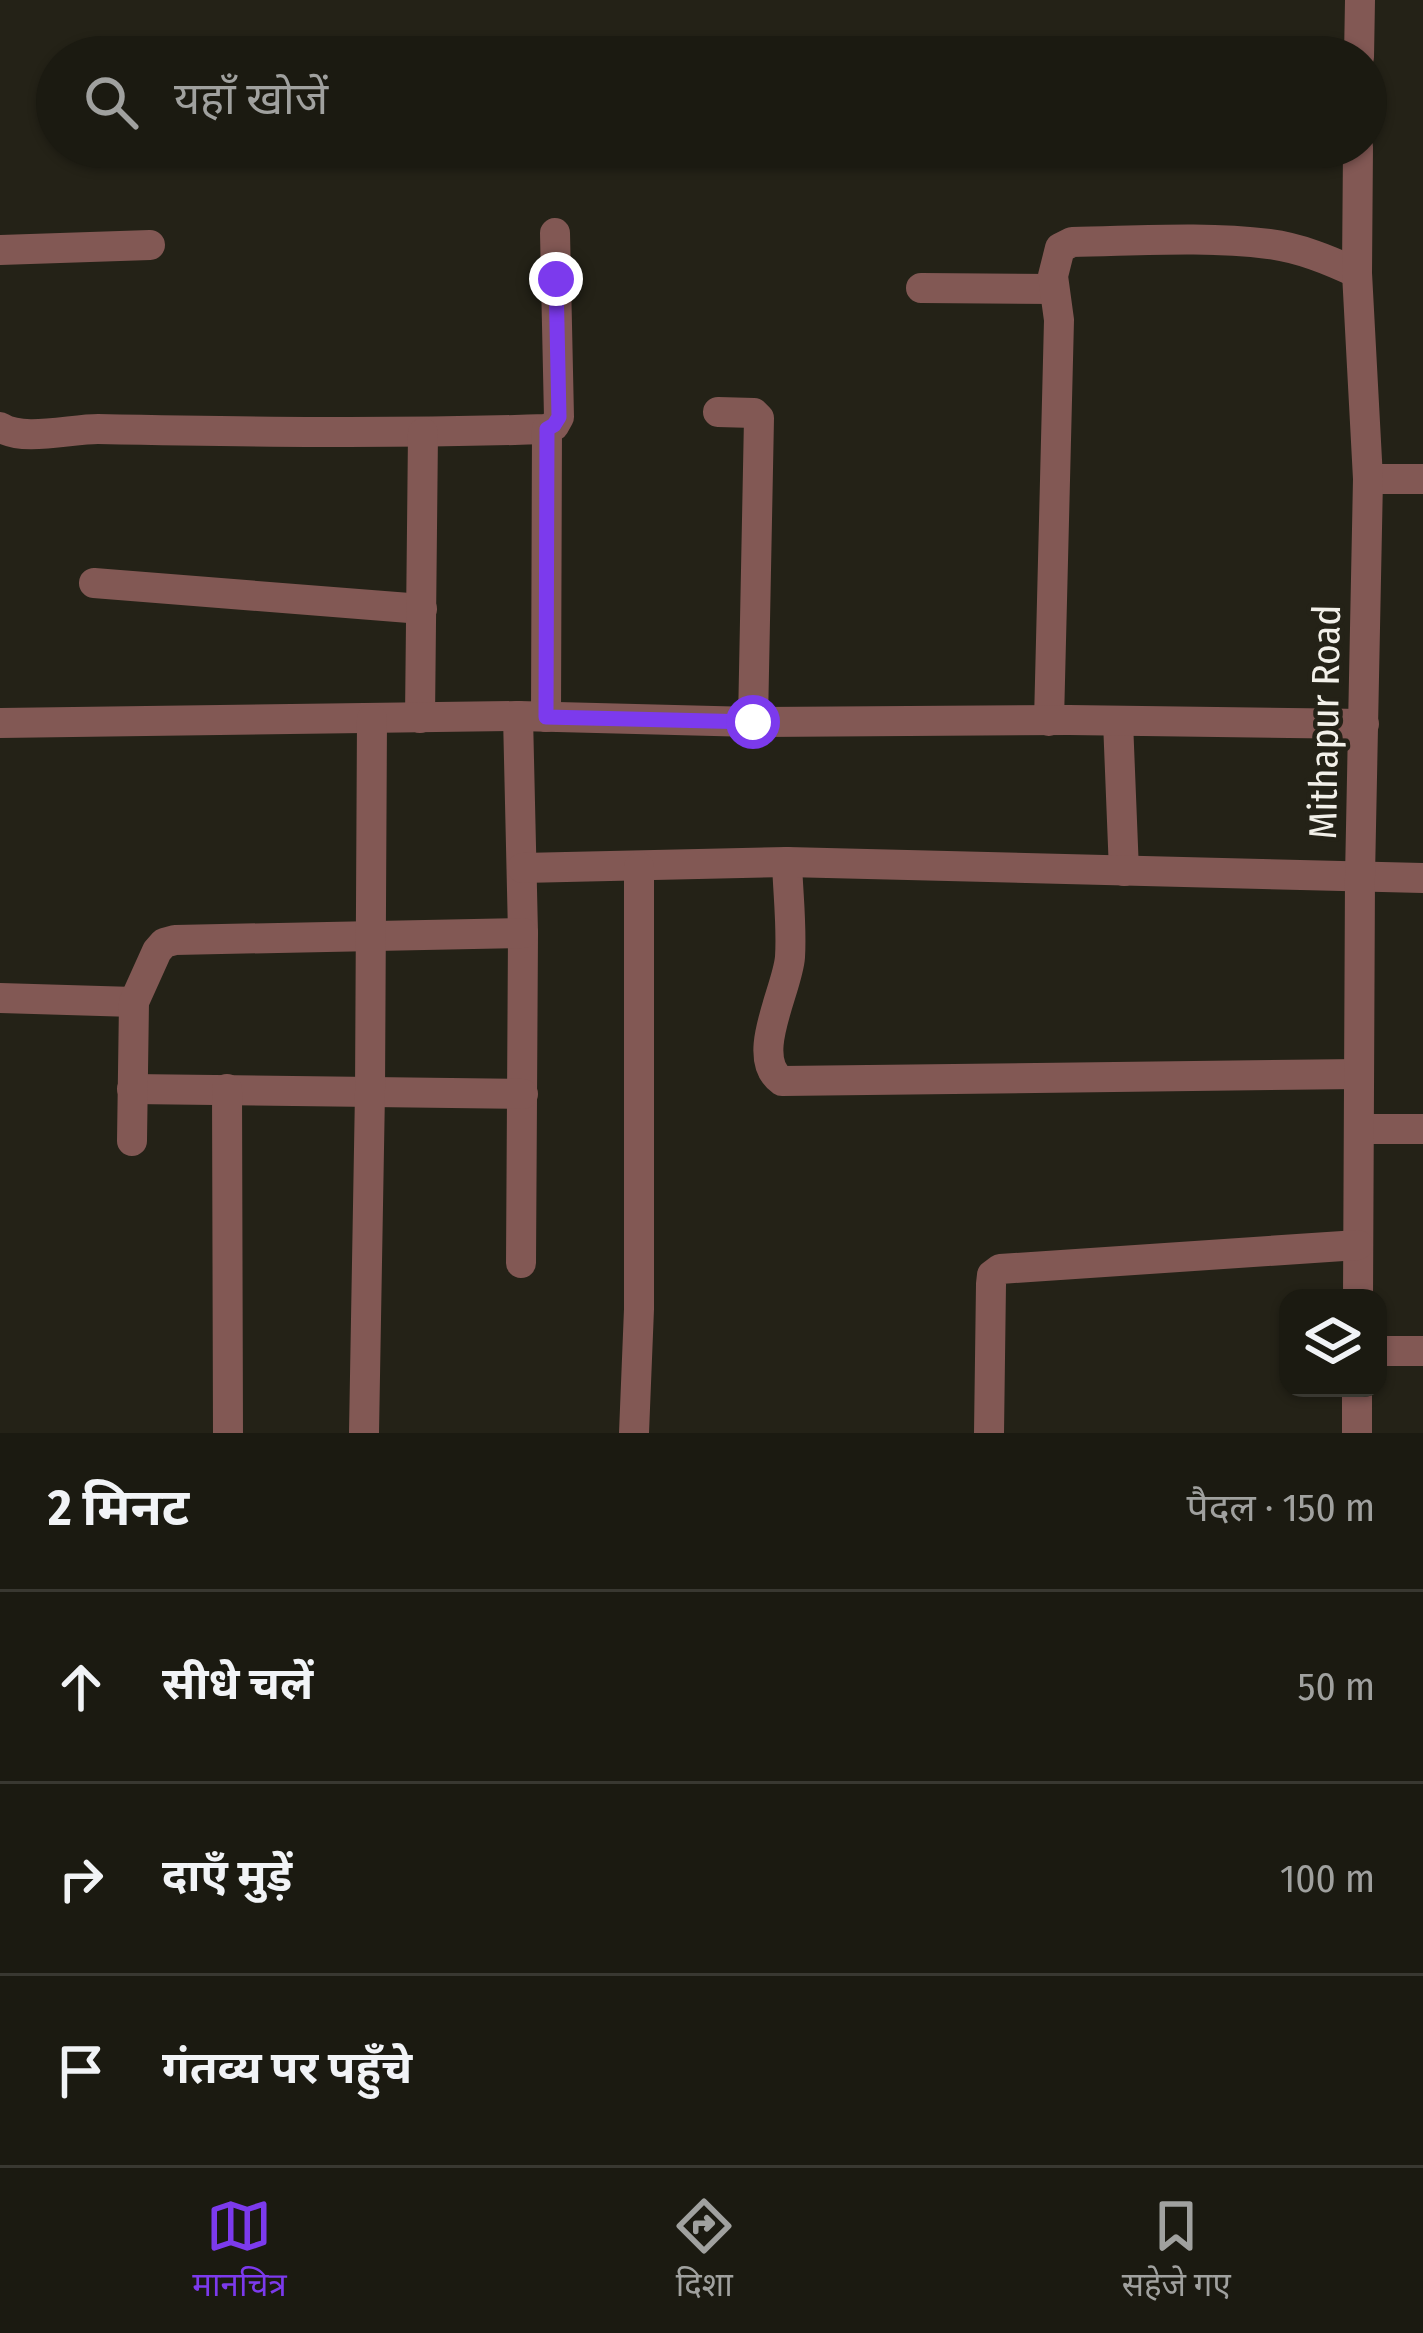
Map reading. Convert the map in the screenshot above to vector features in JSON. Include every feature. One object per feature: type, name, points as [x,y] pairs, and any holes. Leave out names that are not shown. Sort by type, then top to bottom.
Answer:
[{"type":"street","points":[[1359,36],[1360,0]]},
{"type":"street","name":"Mithapur Road","points":[[1358,168],[1368,479],[1358,1289]]},
{"type":"street","points":[[0,428],[14,435],[86,429],[423,434],[547,429],[559,417],[555,232]]},
{"type":"street","points":[[1049,721],[1059,320],[1053,276],[1058,252],[1072,242],[1271,244],[1317,255],[1358,273]]},
{"type":"street","points":[[0,250],[150,245]]},
{"type":"street","points":[[921,288],[1054,289]]},
{"type":"street","points":[[718,412],[754,413],[759,418],[753,722]]},
{"type":"street","points":[[521,1263],[522,868],[547,429]]},
{"type":"street","points":[[420,718],[423,434]]},
{"type":"street","points":[[1368,479],[1423,478]]},
{"type":"street","points":[[94,583],[422,609]]},
{"type":"street","points":[[0,723],[532,716],[753,722],[1364,724]]},
{"type":"street","points":[[364,1433],[372,719]]},
{"type":"street","points":[[1118,721],[1124,871]]},
{"type":"street","points":[[522,868],[787,862],[1423,878]]},
{"type":"street","points":[[787,862],[789,964],[772,1020],[769,1057],[773,1074],[782,1081],[1360,1074]]},
{"type":"street","points":[[634,1433],[639,1309],[639,867]]},
{"type":"street","points":[[132,1141],[134,1002],[164,943],[524,933]]},
{"type":"street","points":[[0,998],[134,1002]]},
{"type":"street","points":[[132,1088],[524,1094]]},
{"type":"street","points":[[226,1090],[228,1433]]},
{"type":"street","points":[[1359,1129],[1423,1129]]},
{"type":"street","points":[[989,1433],[992,1275],[1000,1268],[1358,1245]]},
{"type":"street","points":[[1387,1351],[1423,1351]]},
{"type":"street","points":[[1357,1397],[1357,1433]]},
{"type":"route","points":[[556,279],[559,417],[547,429],[546,717],[753,722]]}]
